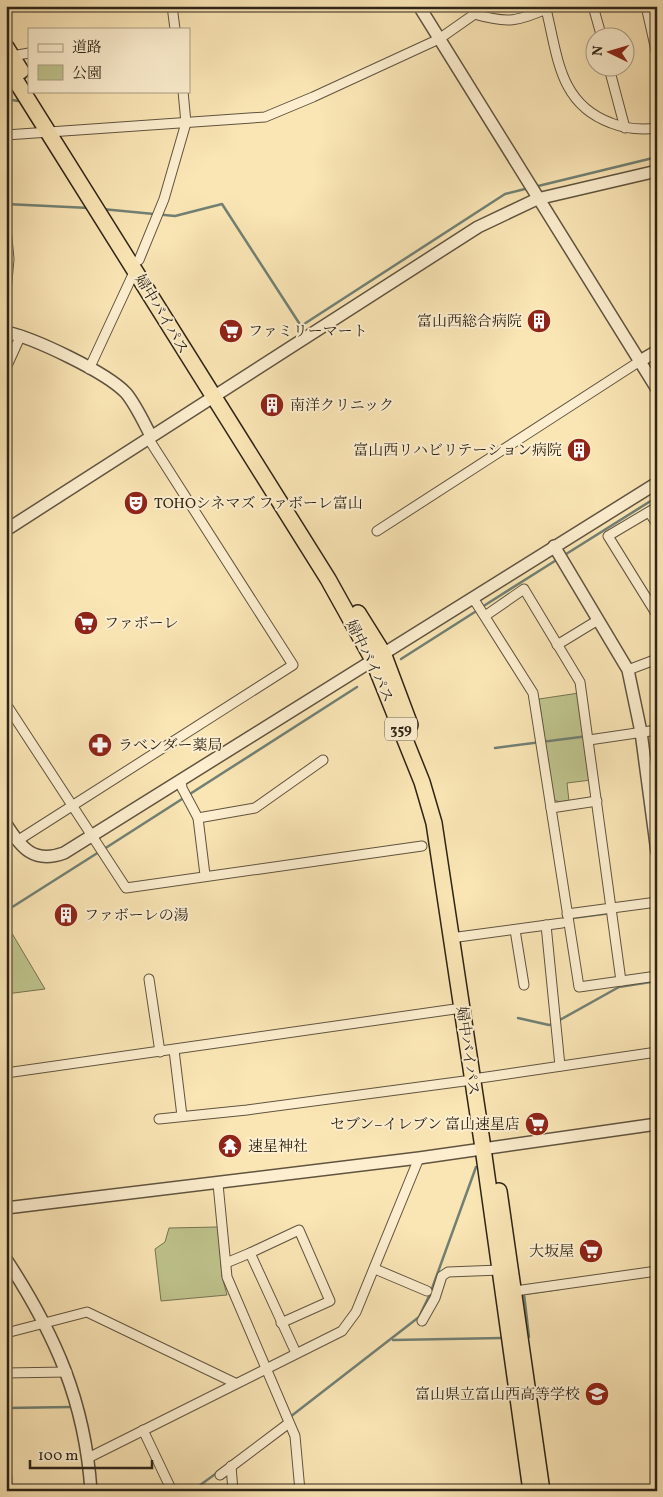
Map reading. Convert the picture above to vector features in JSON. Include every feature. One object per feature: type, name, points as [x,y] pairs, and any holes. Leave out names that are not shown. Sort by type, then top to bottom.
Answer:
[{"type":"highway","points":[[8,56],[28,83]]},
{"type":"highway","name":"婦中バイパス","points":[[8,56],[28,89]]},
{"type":"highway","name":"婦中バイパス","points":[[30,92],[378,657],[422,757],[436,802],[458,937],[476,1079]]},
{"type":"highway","name":"婦中バイパス","points":[[34,92],[53,131]]},
{"type":"highway","name":"婦中バイパス","points":[[378,657],[422,782],[434,823],[462,1008],[515,1291],[542,1491]]},
{"type":"highway","name":"婦中バイパス","points":[[488,1148],[500,1270],[531,1491]]},
{"type":"street","points":[[172,6],[173,28]]},
{"type":"street","points":[[419,6],[537,199],[566,241],[657,389]]},
{"type":"street","points":[[6,135],[265,117],[439,39],[486,6]]},
{"type":"street","points":[[594,6],[600,28]]},
{"type":"street","points":[[646,6],[657,55]]},
{"type":"street","points":[[474,14],[504,21],[523,18],[550,8],[563,78],[576,101],[596,118],[625,128],[657,128]]},
{"type":"street","points":[[8,56],[28,52]]},
{"type":"street","points":[[612,78],[625,128]]},
{"type":"street","points":[[89,369],[137,265],[164,199],[186,123],[183,92]]},
{"type":"street","points":[[6,530],[478,227],[537,199],[657,170]]},
{"type":"street","points":[[6,227],[9,259],[6,292]]},
{"type":"street","points":[[6,332],[22,335],[89,369],[126,393],[150,437],[294,665],[17,841]]},
{"type":"street","points":[[6,368],[22,335]]},
{"type":"street","points":[[377,531],[657,351]]},
{"type":"street","points":[[6,824],[17,841],[26,850],[36,855],[55,856],[64,853],[657,483]]},
{"type":"street","points":[[657,524],[653,509],[608,536],[657,615]]},
{"type":"street","points":[[554,546],[628,670],[641,732],[657,852]]},
{"type":"street","points":[[485,616],[524,589],[580,682],[621,981]]},
{"type":"street","points":[[473,598],[533,693],[578,986],[657,976]]},
{"type":"street","points":[[557,645],[598,620]]},
{"type":"street","points":[[628,670],[657,659]]},
{"type":"street","points":[[6,704],[126,888],[205,875],[422,846]]},
{"type":"street","points":[[589,740],[657,730]]},
{"type":"street","points":[[198,818],[255,808],[323,760]]},
{"type":"street","points":[[181,780],[182,788],[198,818],[205,875]]},
{"type":"street","points":[[551,808],[597,801]]},
{"type":"street","points":[[567,914],[657,902]]},
{"type":"street","points":[[458,937],[562,923]]},
{"type":"street","points":[[546,925],[560,1066]]},
{"type":"street","points":[[515,930],[524,985]]},
{"type":"street","points":[[149,979],[160,1052]]},
{"type":"street","points":[[6,1073],[462,1008]]},
{"type":"street","points":[[174,1050],[182,1116]]},
{"type":"street","points":[[159,1119],[247,1110],[657,1052]]},
{"type":"street","points":[[6,1208],[218,1184],[657,1124]]},
{"type":"street","points":[[88,1458],[342,1331],[351,1322],[419,1158]]},
{"type":"street","points":[[218,1184],[227,1277],[295,1436],[300,1491]]},
{"type":"street","points":[[226,1263],[299,1230],[330,1301],[281,1323]]},
{"type":"street","points":[[250,1253],[296,1353]]},
{"type":"street","points":[[6,1259],[45,1322],[67,1372],[81,1416],[91,1491]]},
{"type":"street","points":[[374,1269],[427,1291]]},
{"type":"street","points":[[422,1321],[434,1298],[442,1276],[448,1272],[500,1270]]},
{"type":"street","points":[[515,1291],[657,1271]]},
{"type":"street","points":[[6,1333],[87,1312],[235,1383]]},
{"type":"street","points":[[6,1372],[67,1372]]},
{"type":"street","points":[[220,1475],[289,1423]]},
{"type":"street","points":[[143,1430],[172,1491]]},
{"type":"street","points":[[232,1466],[233,1491]]},
{"type":"street","points":[[7,1478],[7,1491]]},
{"type":"green space","points":[[579,693],[591,780],[567,783],[569,801],[559,802],[553,799],[539,699]]},
{"type":"green space","points":[[7,925],[45,989],[6,994]]},
{"type":"green space","points":[[218,1227],[222,1276],[227,1295],[161,1301],[155,1249],[165,1242],[169,1228]]},
{"type":"waterway","points":[[6,99],[18,101]]},
{"type":"waterway","points":[[534,187],[657,157]]},
{"type":"waterway","points":[[102,209],[175,216],[222,204],[301,326],[505,194],[529,188]]},
{"type":"waterway","points":[[6,204],[89,208]]},
{"type":"waterway","points":[[563,556],[657,497]]},
{"type":"waterway","points":[[482,607],[558,559]]},
{"type":"waterway","points":[[401,659],[478,610]]},
{"type":"waterway","points":[[104,849],[357,687]]},
{"type":"waterway","points":[[648,727],[657,726]]},
{"type":"waterway","points":[[495,748],[596,735]]},
{"type":"waterway","points":[[6,911],[99,852]]},
{"type":"waterway","points":[[572,918],[611,913]]},
{"type":"waterway","points":[[558,1021],[619,987],[657,981]]},
{"type":"waterway","points":[[518,1018],[549,1025],[553,1024]]},
{"type":"waterway","points":[[290,1417],[419,1317],[430,1294],[476,1167]]},
{"type":"waterway","points":[[529,1337],[524,1294],[559,1289]]},
{"type":"waterway","points":[[393,1340],[502,1338]]},
{"type":"waterway","points":[[6,1408],[71,1407]]},
{"type":"waterway","points":[[192,1491],[218,1472]]},
{"type":"place","name":"富山西総合病院","points":[[539,321]]},
{"type":"place","name":"ファミリーマート","points":[[231,331]]},
{"type":"place","name":"南洋クリニック","points":[[272,405]]},
{"type":"place","name":"富山西リハビリテーション病院","points":[[579,450]]},
{"type":"place","name":"TOHOシネマズ ファボーレ富山","points":[[136,503]]},
{"type":"place","name":"ファボーレ","points":[[86,623]]},
{"type":"place","name":"ラベンダー薬局","points":[[100,745]]},
{"type":"place","name":"ファボーレの湯","points":[[66,915]]},
{"type":"place","name":"セブン−イレブン 富山速星店","points":[[537,1124]]},
{"type":"place","name":"速星神社","points":[[230,1146]]},
{"type":"place","name":"大坂屋","points":[[591,1251]]},
{"type":"place","name":"富山県立富山西高等学校","points":[[597,1394]]}]
